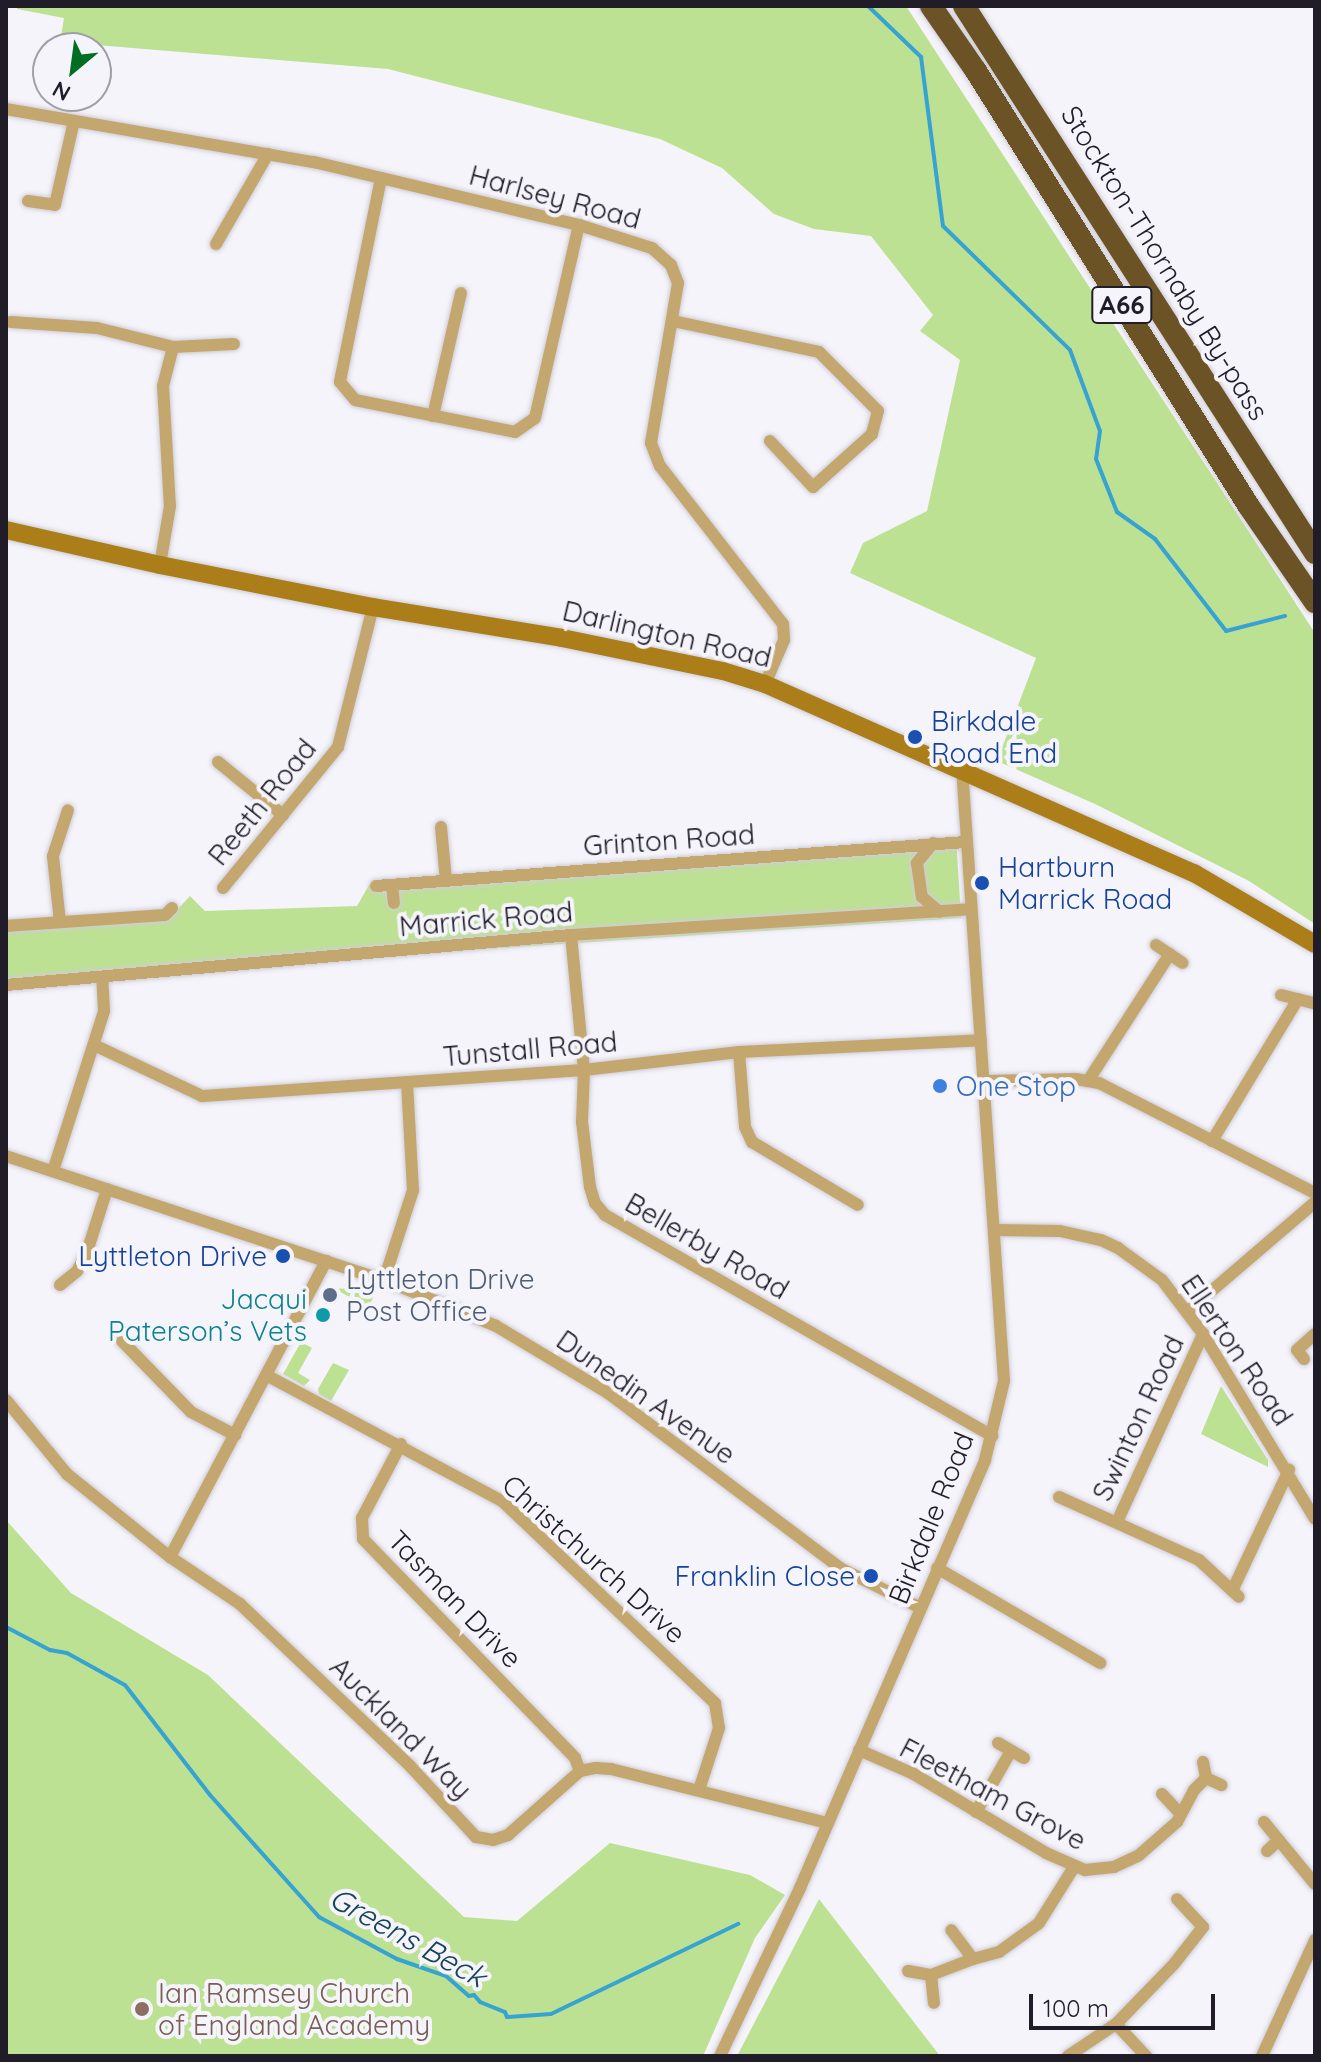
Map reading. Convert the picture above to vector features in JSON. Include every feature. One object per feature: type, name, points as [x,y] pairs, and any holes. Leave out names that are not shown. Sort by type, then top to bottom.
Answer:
[{"type":"highway","name":"Stockton-Thornaby By-pass","points":[[931,6],[976,71],[1248,505],[1315,602]]},
{"type":"highway","name":"Stockton-Thornaby By-pass","points":[[964,6],[1315,553]]},
{"type":"street","name":"Harlsey Road","points":[[6,109],[268,154],[381,178],[579,225],[652,248],[671,265],[678,283],[651,443],[660,466],[783,624],[784,640],[765,684]]},
{"type":"street","points":[[28,201],[55,205],[74,121]]},
{"type":"street","points":[[216,244],[268,154]]},
{"type":"street","points":[[381,178],[340,382],[355,400],[515,432],[535,418],[579,225]]},
{"type":"street","points":[[433,416],[461,293]]},
{"type":"street","points":[[673,321],[819,352],[878,411],[872,434],[813,487],[770,441]]},
{"type":"street","points":[[11,322],[97,328],[173,347],[234,344]]},
{"type":"street","points":[[160,565],[170,506],[163,386],[173,347]]},
{"type":"street","name":"Darlington Road","points":[[6,530],[160,565],[373,607],[562,638],[723,671],[765,684],[962,768],[1194,873],[1315,944]]},
{"type":"street","name":"Reeth Road","points":[[223,888],[338,747],[373,607]]},
{"type":"street","points":[[218,762],[283,815]]},
{"type":"street","name":"Birkdale Road","points":[[720,2056],[921,1608],[992,1436],[1004,1381],[962,768]]},
{"type":"street","points":[[60,922],[53,856],[68,810]]},
{"type":"street","points":[[441,827],[446,881]]},
{"type":"street","name":"Grinton Road","points":[[376,886],[966,842]]},
{"type":"street","points":[[933,843],[917,863],[922,897],[940,912]]},
{"type":"street","points":[[392,885],[394,903]]},
{"type":"street","points":[[6,926],[165,915],[172,908]]},
{"type":"street","name":"Marrick Road","points":[[6,985],[571,935],[971,909]]},
{"type":"street","name":"Bellerby Road","points":[[571,935],[584,1070],[582,1122],[590,1187],[595,1203],[605,1215],[992,1436]]},
{"type":"street","points":[[1156,945],[1183,963]]},
{"type":"street","points":[[1088,1081],[1170,954]]},
{"type":"street","points":[[53,1171],[104,1011],[102,977]]},
{"type":"street","points":[[1281,995],[1314,1003]]},
{"type":"street","points":[[1212,1141],[1298,999]]},
{"type":"street","name":"Tunstall Road","points":[[94,1045],[202,1096],[584,1070],[739,1052],[981,1040]]},
{"type":"street","points":[[739,1052],[745,1127],[752,1142],[858,1205]]},
{"type":"street","points":[[985,1081],[1088,1081],[1110,1088],[1315,1193]]},
{"type":"street","points":[[384,1280],[413,1190],[407,1083]]},
{"type":"street","name":"Dunedin Avenue","points":[[6,1156],[384,1280],[496,1326],[561,1362],[608,1393],[840,1568],[921,1608]]},
{"type":"street","points":[[60,1285],[77,1271],[86,1255],[107,1189]]},
{"type":"street","points":[[1188,1311],[1315,1202]]},
{"type":"street","name":"Ellerton Road","points":[[995,1230],[1060,1231],[1101,1240],[1138,1261],[1162,1280],[1203,1334],[1289,1470],[1315,1519]]},
{"type":"street","points":[[170,1557],[326,1261]]},
{"type":"street","name":"Swinton Road","points":[[1117,1522],[1203,1334]]},
{"type":"street","points":[[1304,1359],[1297,1350],[1315,1334]]},
{"type":"street","points":[[122,1341],[191,1412],[235,1435]]},
{"type":"street","name":"Christchurch Drive","points":[[266,1375],[401,1444],[502,1501],[715,1703],[719,1728],[699,1790]]},
{"type":"street","name":"Auckland Way","points":[[6,1400],[67,1474],[170,1557],[240,1604],[410,1766],[476,1837],[493,1840],[508,1835],[580,1771]]},
{"type":"street","name":"Tasman Drive","points":[[401,1444],[362,1518],[363,1539],[575,1758],[580,1771]]},
{"type":"street","points":[[1059,1497],[1199,1560],[1236,1593],[1289,1470]]},
{"type":"street","points":[[937,1568],[1100,1663]]},
{"type":"street","points":[[998,1743],[1024,1758]]},
{"type":"street","name":"Fleetham Grove","points":[[859,1750],[912,1773],[1074,1867],[1098,1871],[1138,1856],[1177,1822],[1180,1813],[1206,1778]]},
{"type":"street","points":[[976,1812],[1011,1751]]},
{"type":"street","points":[[1203,1762],[1206,1778],[1221,1785]]},
{"type":"street","points":[[580,1771],[611,1769],[827,1823]]},
{"type":"street","points":[[1162,1794],[1180,1813]]},
{"type":"street","points":[[1264,1822],[1315,1884]]},
{"type":"street","points":[[1267,1851],[1279,1840]]},
{"type":"street","points":[[908,1971],[931,1975],[1009,1947],[1039,1923],[1074,1867]]},
{"type":"street","points":[[1068,2056],[1116,2024],[1174,1964],[1203,1927],[1177,1899]]},
{"type":"street","points":[[951,1930],[973,1959]]},
{"type":"street","points":[[1262,2056],[1315,1940]]},
{"type":"street","points":[[931,1975],[934,2003]]},
{"type":"street","points":[[1116,2024],[1146,2056]]},
{"type":"green space","points":[[17,6],[906,6],[1315,633],[1315,924],[1249,881],[1095,804],[997,761],[1036,658],[850,573],[863,543],[927,511],[960,360],[920,331],[933,315],[871,236],[814,229],[774,214],[722,168],[660,139],[388,69],[112,46],[112,32],[62,32],[64,18],[17,9]]},
{"type":"green space","points":[[956,836],[961,918],[6,980],[6,919],[174,913],[190,896],[205,911],[357,906],[369,885]]},
{"type":"green space","points":[[333,1288],[377,1291],[368,1307]]},
{"type":"green space","points":[[301,1342],[312,1348],[298,1373],[310,1380],[304,1386],[283,1374]]},
{"type":"green space","points":[[333,1363],[349,1370],[331,1401],[319,1394],[318,1389]]},
{"type":"green space","points":[[1221,1386],[1268,1460],[1268,1467],[1201,1434]]},
{"type":"green space","points":[[6,1520],[71,1593],[208,1675],[464,1917],[517,1921],[610,1843],[750,1875],[785,1895],[755,1938],[703,2056],[6,2056]]},
{"type":"green space","points":[[819,1899],[940,2056],[737,2056]]},
{"type":"waterway","points":[[868,6],[921,57],[943,226],[1070,350],[1100,431],[1096,459],[1117,512],[1155,539],[1226,631],[1285,616]]},
{"type":"waterway","name":"Greens Beck","points":[[6,1627],[50,1650],[67,1653],[125,1685],[210,1795],[319,1917],[397,1959],[446,1976],[469,1996],[474,1995],[480,2002],[505,2012],[507,2017],[551,2014],[738,1924]]},
{"type":"place","name":"Birkdale Road End","points":[[915,737]]},
{"type":"place","name":"Hartburn Marrick Road","points":[[982,883]]},
{"type":"place","name":"One Stop","points":[[940,1086]]},
{"type":"place","name":"Lyttleton Drive","points":[[283,1256]]},
{"type":"place","name":"Lyttleton Drive Post Office","points":[[330,1295]]},
{"type":"place","name":"Jacqui Paterson’s Vets","points":[[323,1315]]},
{"type":"place","name":"Franklin Close","points":[[871,1576]]},
{"type":"place","name":"Ian Ramsey Church of England Academy","points":[[142,2009]]}]
